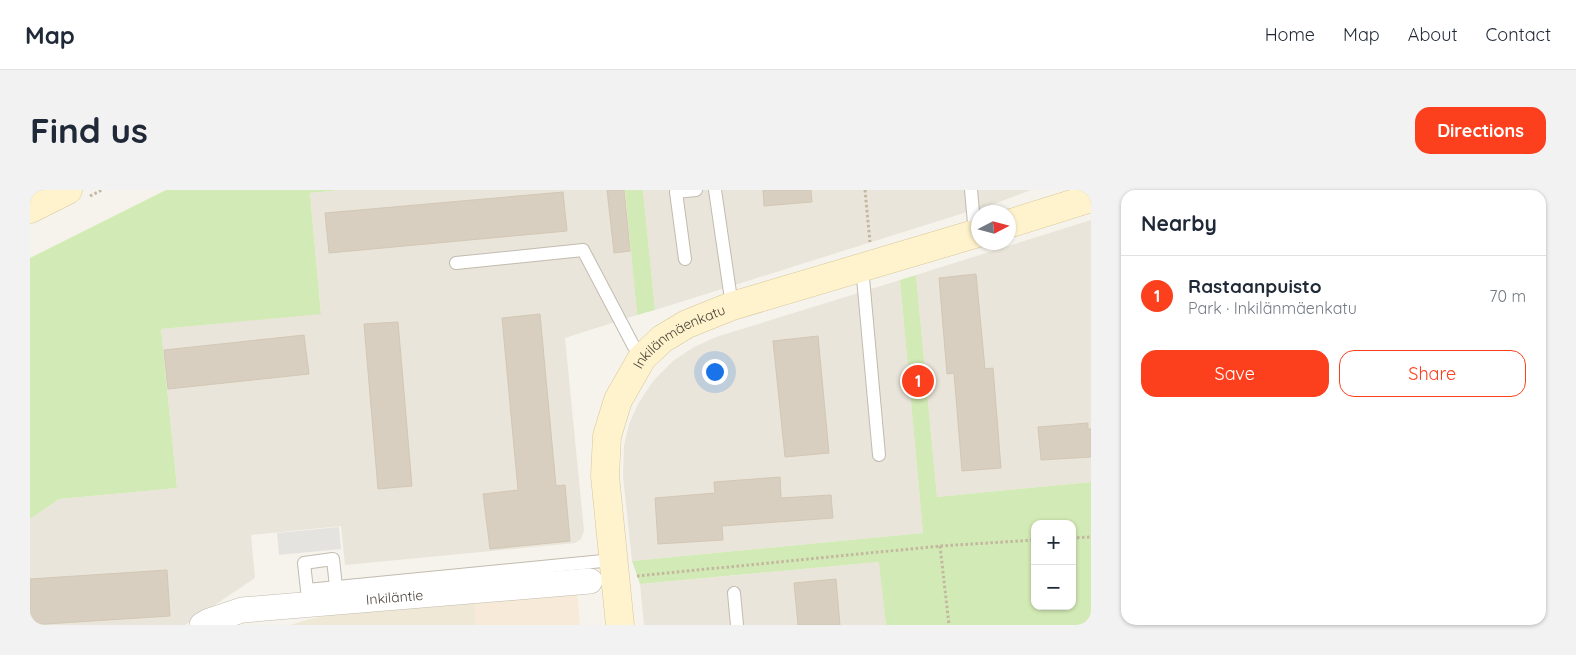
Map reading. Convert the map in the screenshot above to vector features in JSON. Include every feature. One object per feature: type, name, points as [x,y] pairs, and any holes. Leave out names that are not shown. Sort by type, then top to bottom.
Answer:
[{"type":"street","points":[[30,209],[68,190]]},
{"type":"street","points":[[1016,221],[1091,198]]},
{"type":"street","name":"Inkilänmäenkatu","points":[[620,625],[606,576],[604,476],[607,436],[618,400],[642,358],[662,339],[687,324],[732,306],[866,257],[971,235]]},
{"type":"street","name":"Inkiläntie","points":[[202,625],[242,610],[606,576]]},
{"type":"lane","points":[[685,258],[676,192],[696,190]]},
{"type":"lane","points":[[715,190],[732,306]]},
{"type":"lane","points":[[971,190],[973,205]]},
{"type":"lane","points":[[456,263],[583,250],[633,345],[642,358]]},
{"type":"lane","points":[[866,257],[879,456]]},
{"type":"lane","points":[[336,587],[606,576]]},
{"type":"lane","points":[[734,593],[737,625]]},
{"type":"path","points":[[864,190],[866,257]]},
{"type":"path","points":[[1076,538],[1091,537]]},
{"type":"path","points":[[606,576],[638,576],[940,546],[1031,540]]},
{"type":"path","points":[[940,546],[950,625]]},
{"type":"shaded area","points":[[341,190],[625,190],[637,315],[565,338],[584,531],[581,539],[575,543],[345,565],[341,526],[251,535],[255,578],[185,625],[30,625],[30,519],[59,499],[177,488],[161,329],[321,313],[310,193]]},
{"type":"shaded area","points":[[643,190],[1031,190],[989,205],[971,205],[971,211],[655,310]]},
{"type":"shaded area","points":[[1091,220],[1091,482],[937,497],[916,275],[996,250],[1016,250],[1016,244]]},
{"type":"shaded area","points":[[900,280],[923,533],[632,561],[623,476],[624,446],[629,424],[639,402],[654,380],[673,361],[694,347],[716,337]]},
{"type":"shaded area","points":[[339,527],[341,549],[279,555],[277,533]]},
{"type":"shaded area","points":[[880,562],[886,625],[644,625],[640,584]]},
{"type":"shaded area","points":[[576,580],[580,625],[476,625],[473,589]]},
{"type":"shaded area","points":[[473,589],[476,625],[290,625],[310,619]]},
{"type":"green space","points":[[166,190],[341,190],[310,193],[321,314],[161,329],[177,488],[59,499],[30,519],[30,258]]},
{"type":"green space","points":[[625,190],[643,190],[655,310],[637,315]]},
{"type":"green space","points":[[916,275],[937,497],[1091,482],[1091,625],[886,625],[879,562],[640,584],[632,561],[923,533],[900,280]]},
{"type":"building","points":[[607,190],[624,190],[630,251],[614,253]]},
{"type":"building","points":[[763,190],[811,190],[812,202],[764,206]]},
{"type":"building","points":[[563,192],[567,231],[329,253],[325,213]]},
{"type":"building","points":[[976,274],[985,369],[993,368],[1001,468],[962,471],[954,373],[947,374],[939,278]]},
{"type":"building","points":[[540,314],[556,486],[565,485],[570,541],[490,549],[483,494],[518,490],[502,318]]},
{"type":"building","points":[[398,322],[412,486],[378,489],[364,324]]},
{"type":"building","points":[[304,335],[309,374],[168,389],[164,350]]},
{"type":"building","points":[[818,336],[829,453],[785,457],[773,341]]},
{"type":"building","points":[[1088,423],[1088,429],[1091,429],[1091,457],[1041,460],[1038,427]]},
{"type":"building","points":[[780,477],[781,498],[831,495],[833,518],[722,526],[723,540],[658,544],[655,498],[715,493],[714,482]]},
{"type":"building","points":[[167,570],[170,616],[30,625],[30,579]]},
{"type":"building","points":[[836,579],[840,625],[798,625],[794,583]]},
{"type":"place","name":"Rastaanpuisto","points":[[918,381]]}]
